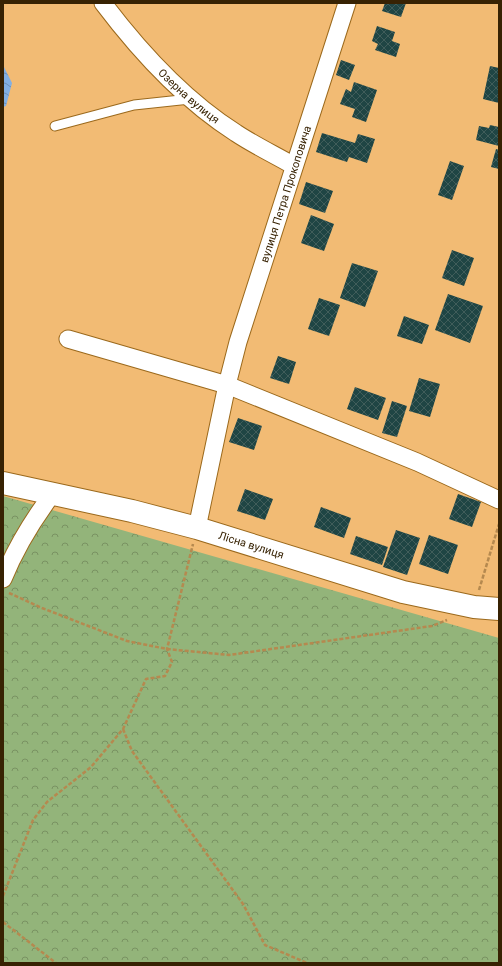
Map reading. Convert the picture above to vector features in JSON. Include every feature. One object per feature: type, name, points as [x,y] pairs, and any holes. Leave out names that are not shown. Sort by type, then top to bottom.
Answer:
[{"type":"street","name":"Озерна вулиця","points":[[103,3],[150,59],[190,99],[235,133],[294,166]]},
{"type":"street","name":"вулиця Петра Прокоповича","points":[[197,528],[227,385],[238,342],[347,3]]},
{"type":"street","points":[[68,339],[227,385],[417,462],[499,500]]},
{"type":"street","name":"Лісна вулиця","points":[[3,483],[53,493],[197,528],[403,592],[474,606],[499,609]]},
{"type":"street","points":[[3,579],[12,555],[30,524],[53,493]]},
{"type":"lane","points":[[56,126],[134,106],[190,99]]},
{"type":"path","points":[[474,606],[499,524]]},
{"type":"path","points":[[3,896],[33,820],[47,802],[91,767],[123,729],[146,679],[165,676],[172,662],[167,649],[197,528]]},
{"type":"path","points":[[3,590],[42,608],[127,640],[167,649],[229,655],[432,626],[450,619]]},
{"type":"path","points":[[123,729],[132,751],[243,904],[265,945],[307,963]]},
{"type":"path","points":[[3,922],[56,963]]},
{"type":"green space","points":[[3,496],[499,638],[499,963],[3,963]]},
{"type":"water","points":[[3,65],[12,83],[6,106],[3,107]]},
{"type":"building","points":[[385,3],[406,3],[401,17],[382,11]]},
{"type":"building","points":[[377,26],[395,32],[392,41],[400,44],[396,57],[375,50],[378,44],[372,41]]},
{"type":"building","points":[[341,60],[355,65],[349,80],[336,75]]},
{"type":"building","points":[[490,66],[499,68],[499,103],[483,99]]},
{"type":"building","points":[[354,82],[377,90],[366,122],[352,117],[355,109],[340,104],[346,89],[351,92]]},
{"type":"building","points":[[490,125],[499,127],[499,146],[476,140],[479,126],[489,128]]},
{"type":"building","points":[[322,133],[355,143],[358,134],[375,139],[367,163],[349,157],[347,162],[316,152]]},
{"type":"building","points":[[496,149],[499,150],[499,169],[491,167]]},
{"type":"building","points":[[450,161],[464,166],[452,200],[438,195]]},
{"type":"building","points":[[306,182],[333,191],[325,213],[299,204]]},
{"type":"building","points":[[311,215],[334,224],[324,251],[301,243]]},
{"type":"building","points":[[452,250],[474,258],[464,286],[442,278]]},
{"type":"building","points":[[352,263],[378,271],[365,307],[340,298]]},
{"type":"building","points":[[448,294],[483,306],[470,343],[435,330]]},
{"type":"building","points":[[319,298],[340,305],[329,336],[308,329]]},
{"type":"building","points":[[404,316],[429,325],[422,344],[397,336]]},
{"type":"building","points":[[278,356],[296,362],[289,384],[270,378]]},
{"type":"building","points":[[419,378],[440,384],[430,417],[409,411]]},
{"type":"building","points":[[355,387],[386,398],[378,420],[347,409]]},
{"type":"building","points":[[392,401],[407,406],[397,437],[382,433]]},
{"type":"building","points":[[238,418],[262,426],[254,450],[229,442]]},
{"type":"building","points":[[245,489],[273,499],[265,520],[237,511]]},
{"type":"building","points":[[458,494],[481,502],[472,527],[449,519]]},
{"type":"building","points":[[321,507],[351,518],[344,538],[314,527]]},
{"type":"building","points":[[396,530],[420,538],[407,575],[383,567]]},
{"type":"building","points":[[429,535],[458,545],[448,574],[419,564]]},
{"type":"building","points":[[356,536],[388,547],[382,565],[350,554]]}]
